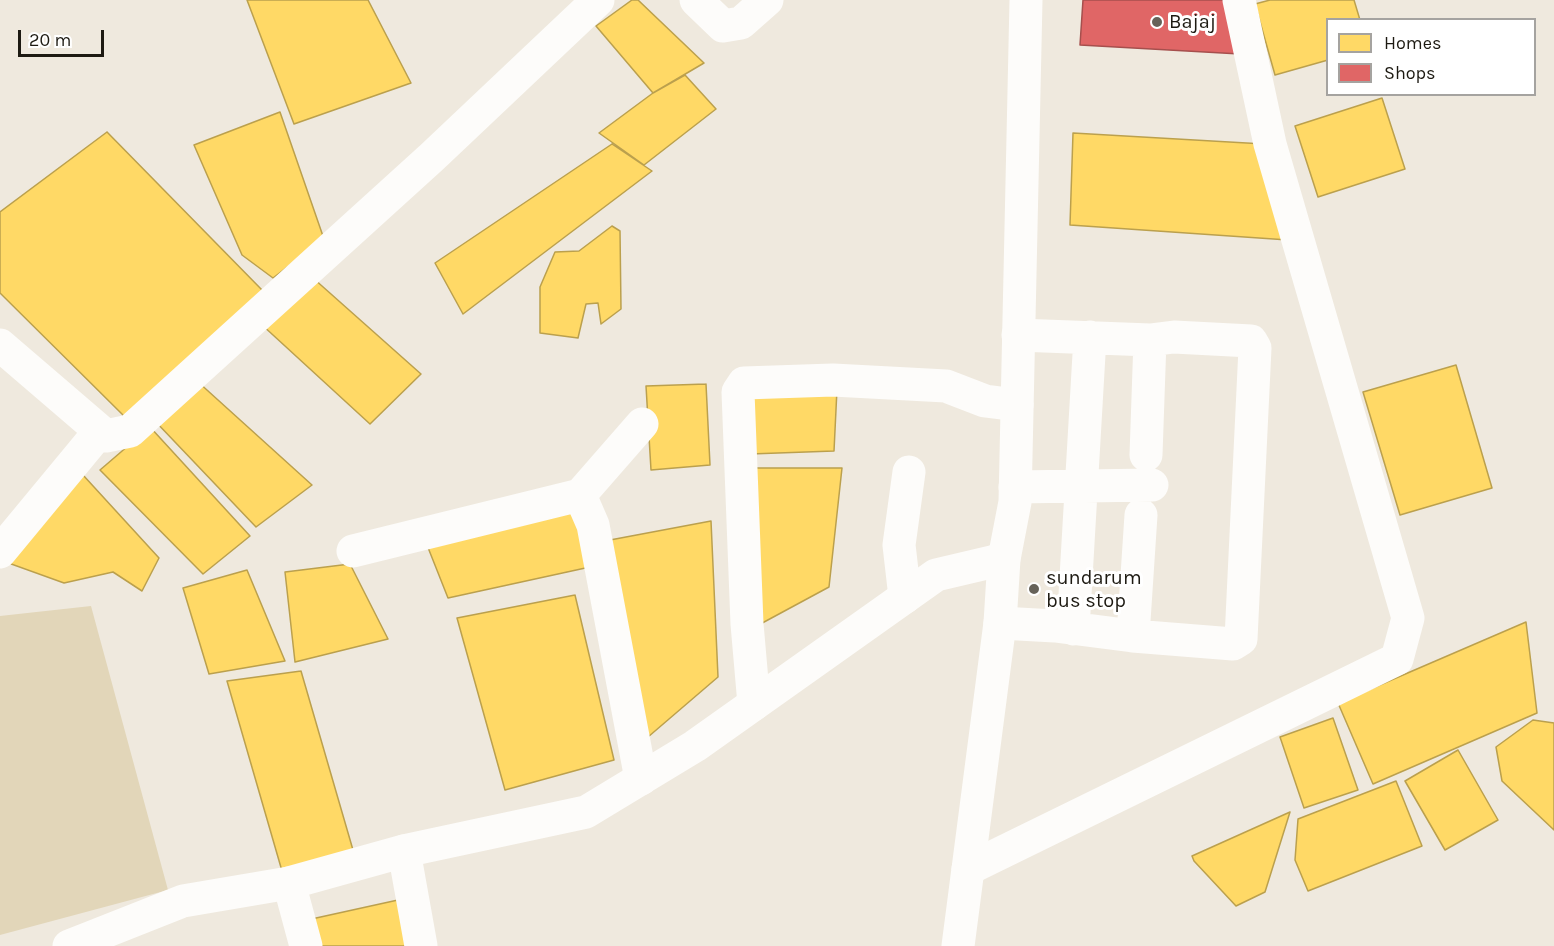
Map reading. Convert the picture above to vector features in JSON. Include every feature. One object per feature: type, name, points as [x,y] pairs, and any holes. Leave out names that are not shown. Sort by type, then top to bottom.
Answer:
[{"type":"street","points":[[4,357],[106,436],[130,431],[432,157],[598,0]]},
{"type":"street","points":[[696,0],[723,26],[741,23],[767,0]]},
{"type":"street","points":[[958,946],[1000,623],[1004,559],[1015,502],[1026,0]]},
{"type":"street","points":[[968,869],[1397,659],[1408,618],[1270,144],[1239,0]]},
{"type":"street","points":[[1000,623],[1233,644],[1241,639],[1255,348],[1251,341],[1174,337],[1150,340],[1018,335]]},
{"type":"street","points":[[1073,629],[1090,338]]},
{"type":"street","points":[[1133,636],[1146,485],[1150,340]]},
{"type":"street","points":[[754,704],[747,624],[738,392],[744,383],[833,380],[946,386],[985,401],[1017,405]]},
{"type":"street","points":[[353,551],[580,495],[642,424]]},
{"type":"street","points":[[0,552],[100,431]]},
{"type":"street","points":[[905,597],[899,545],[909,472]]},
{"type":"street","points":[[1015,487],[1146,485]]},
{"type":"street","points":[[580,495],[593,525],[641,779]]},
{"type":"street","points":[[69,946],[183,901],[289,883],[404,851],[586,812],[695,746],[936,575],[1004,559]]},
{"type":"street","points":[[404,851],[421,946]]},
{"type":"street","points":[[289,883],[306,946]]},
{"type":"shaded area","points":[[91,606],[168,890],[0,935],[0,616]]},
{"type":"building: Homes","points":[[247,0],[368,0],[411,83],[294,124]]},
{"type":"building: Homes","points":[[632,0],[638,0],[704,63],[653,93],[596,26]]},
{"type":"building: Homes","points":[[1270,0],[1354,0],[1359,18],[1326,18],[1326,61],[1275,75],[1255,4]]},
{"type":"building: Homes","points":[[685,75],[716,109],[644,165],[599,133],[653,93]]},
{"type":"building: Homes","points":[[1382,98],[1405,169],[1318,197],[1295,126]]},
{"type":"building: Homes","points":[[280,112],[324,239],[273,278],[242,255],[194,145]]},
{"type":"building: Homes","points":[[107,132],[263,291],[126,418],[0,293],[0,212]]},
{"type":"building: Homes","points":[[1073,133],[1264,144],[1288,240],[1070,225]]},
{"type":"building: Homes","points":[[612,144],[652,171],[463,314],[435,263]]},
{"type":"building: Homes","points":[[612,226],[620,231],[621,309],[601,324],[598,303],[586,304],[578,338],[540,333],[540,287],[555,252],[579,251]]},
{"type":"building: Homes","points":[[313,278],[421,374],[370,424],[261,324]]},
{"type":"building: Homes","points":[[1456,365],[1492,488],[1400,515],[1363,392]]},
{"type":"building: Homes","points":[[197,381],[312,485],[256,527],[154,420]]},
{"type":"building: Homes","points":[[706,384],[710,465],[651,470],[646,386]]},
{"type":"building: Homes","points":[[837,389],[834,451],[750,454],[745,392]]},
{"type":"building: Homes","points":[[150,427],[250,536],[203,574],[100,470]]},
{"type":"building: Homes","points":[[751,468],[842,468],[829,587],[753,628]]},
{"type":"building: Homes","points":[[83,475],[159,558],[142,591],[113,572],[64,583],[0,560]]},
{"type":"building: Homes","points":[[577,509],[590,567],[448,598],[427,545]]},
{"type":"building: Homes","points":[[711,521],[718,677],[641,743],[610,540]]},
{"type":"building: Homes","points":[[350,564],[388,639],[295,662],[285,572]]},
{"type":"building: Homes","points":[[247,570],[285,661],[209,674],[183,588]]},
{"type":"building: Homes","points":[[575,595],[614,760],[505,790],[457,618]]},
{"type":"building: Homes","points":[[1526,622],[1537,713],[1373,784],[1338,703]]},
{"type":"building: Homes","points":[[301,671],[353,850],[282,871],[227,681]]},
{"type":"building: Homes","points":[[1333,718],[1358,790],[1304,808],[1280,737]]},
{"type":"building: Homes","points":[[1533,720],[1554,723],[1554,830],[1502,781],[1496,747]]},
{"type":"building: Homes","points":[[1458,750],[1498,820],[1445,850],[1405,781]]},
{"type":"building: Homes","points":[[1396,781],[1422,846],[1308,891],[1295,860],[1298,819]]},
{"type":"building: Homes","points":[[1290,812],[1265,892],[1236,906],[1194,861],[1192,856]]},
{"type":"building: Homes","points":[[407,898],[415,946],[314,946],[307,920]]},
{"type":"building: Shops","name":"Bajaj","points":[[1083,0],[1227,0],[1240,54],[1080,45]]},
{"type":"place","name":"Bajaj","points":[[1157,22]]},
{"type":"place","name":"sundarum bus stop","points":[[1034,589]]}]
